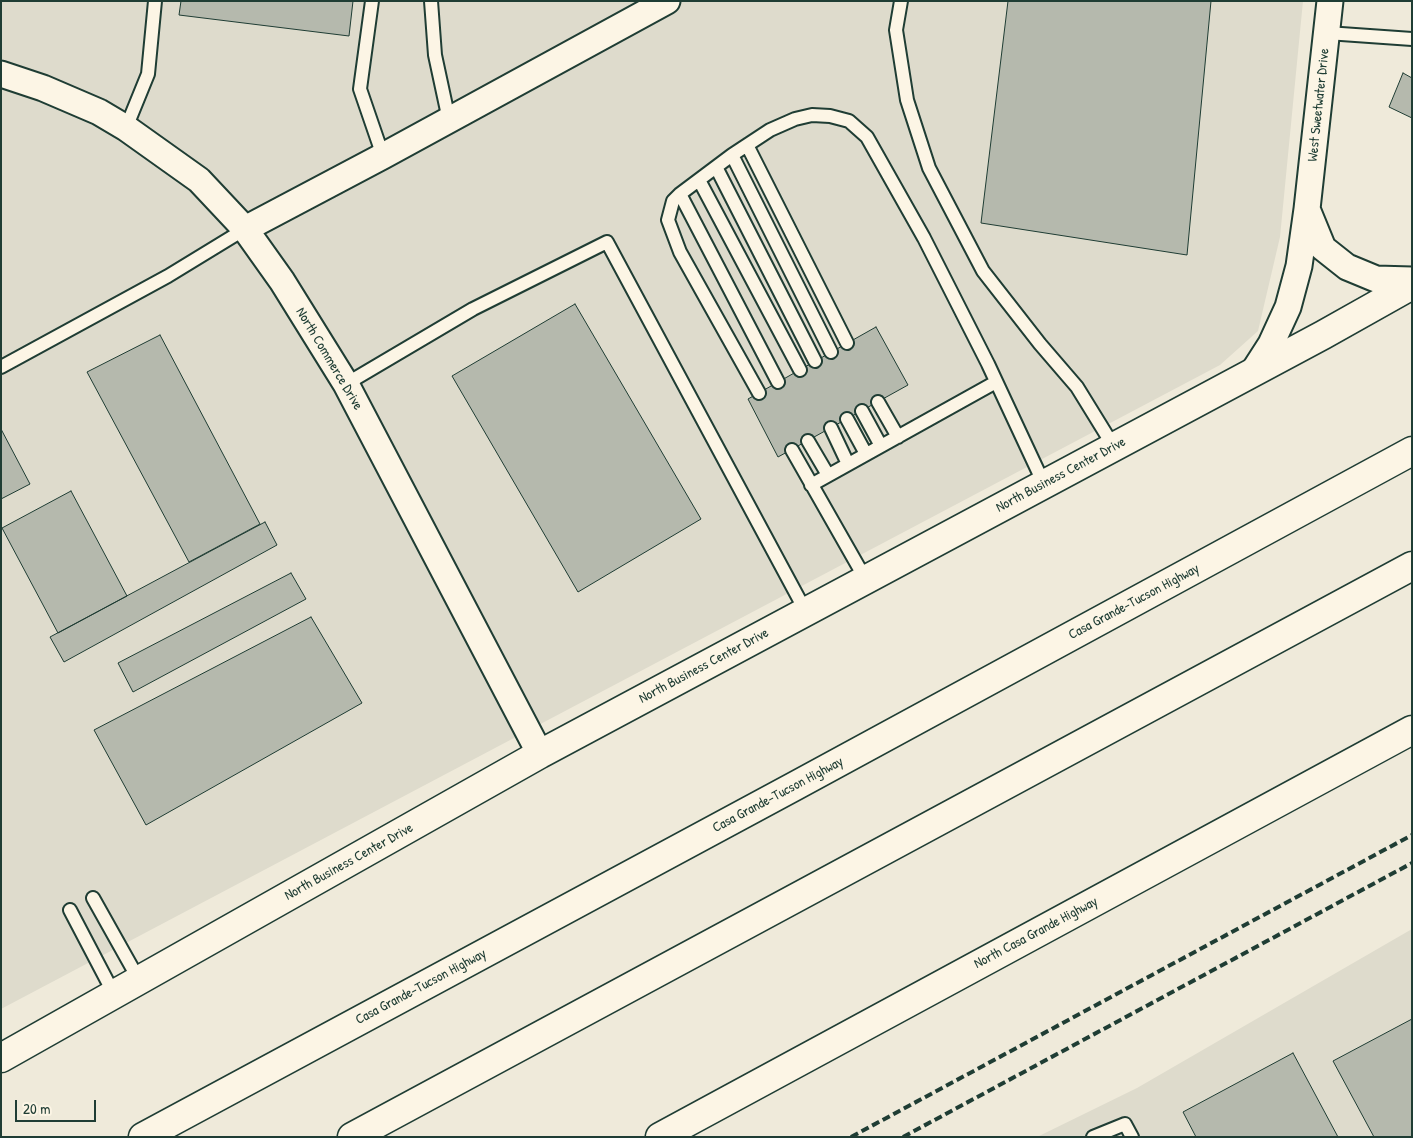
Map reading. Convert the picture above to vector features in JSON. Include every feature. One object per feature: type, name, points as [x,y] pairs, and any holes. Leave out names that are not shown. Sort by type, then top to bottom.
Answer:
[{"type":"main road","name":"North Business Center Drive","points":[[1,1058],[540,754],[1412,285]]},
{"type":"main road","name":"Casa Grande-Tucson Highway","points":[[143,1137],[1412,452]]},
{"type":"main road","points":[[352,1137],[1412,566]]},
{"type":"main road","name":"North Casa Grande Highway","points":[[660,1137],[1412,730]]},
{"type":"street","points":[[245,229],[667,1]]},
{"type":"street","name":"West Sweetwater Drive","points":[[1253,372],[1271,344],[1288,308],[1299,266],[1330,1]]},
{"type":"street","name":"North Commerce Drive","points":[[1,74],[43,88],[99,112],[126,128],[199,180],[245,229],[282,281],[346,384],[540,754]]},
{"type":"street","points":[[1307,209],[1323,248],[1347,267],[1376,279],[1412,280]]},
{"type":"lane","points":[[126,128],[148,74],[155,1]]},
{"type":"lane","points":[[372,1],[360,89],[383,156]]},
{"type":"lane","points":[[431,1],[435,55],[449,120]]},
{"type":"lane","points":[[901,1],[896,30],[907,100],[929,168],[983,271],[1040,344],[1077,387],[1114,446]]},
{"type":"lane","points":[[1327,34],[1412,39]]},
{"type":"lane","points":[[759,393],[680,252],[668,220],[673,200],[732,155],[770,130],[795,119],[812,115],[830,116],[849,122],[867,138],[924,238],[996,382],[1044,484]]},
{"type":"lane","points":[[747,145],[847,343]]},
{"type":"lane","points":[[732,155],[831,352]]},
{"type":"lane","points":[[716,167],[815,361]]},
{"type":"lane","points":[[699,180],[800,370]]},
{"type":"lane","points":[[680,194],[778,382]]},
{"type":"lane","points":[[1,367],[168,276],[245,229]]},
{"type":"lane","points":[[346,384],[473,309],[607,242],[806,612]]},
{"type":"lane","points":[[811,485],[996,382]]},
{"type":"lane","points":[[878,402],[898,436]]},
{"type":"lane","points":[[862,411],[881,446]]},
{"type":"lane","points":[[846,420],[866,454]]},
{"type":"lane","points":[[831,428],[848,464]]},
{"type":"lane","points":[[808,441],[828,475]]},
{"type":"lane","points":[[792,450],[866,580]]},
{"type":"lane","points":[[93,898],[139,980]]},
{"type":"lane","points":[[70,910],[114,994]]},
{"type":"lane","points":[[1094,1137],[1125,1124],[1132,1137]]},
{"type":"shaded area","points":[[1,1],[1303,1],[1280,237],[1258,331],[1220,365],[1,1009]]},
{"type":"shaded area","points":[[1412,929],[1412,1137],[1037,1137],[1137,1088]]},
{"type":"building","points":[[181,1],[353,1],[349,36],[179,15]]},
{"type":"building","points":[[1008,1],[1211,1],[1187,255],[981,223]]},
{"type":"building","points":[[1403,73],[1412,78],[1412,118],[1389,107]]},
{"type":"building","points":[[575,304],[701,519],[578,592],[452,376]]},
{"type":"building","points":[[876,327],[908,385],[778,457],[748,399]]},
{"type":"building","points":[[160,335],[260,524],[189,562],[87,372]]},
{"type":"building","points":[[1,429],[30,484],[1,499]]},
{"type":"building","points":[[71,491],[127,596],[58,633],[2,528]]},
{"type":"building","points":[[265,522],[277,545],[64,662],[50,637]]},
{"type":"building","points":[[291,573],[306,599],[133,692],[118,663]]},
{"type":"building","points":[[311,617],[362,703],[146,825],[94,730]]},
{"type":"building","points":[[1412,1019],[1412,1137],[1374,1137],[1333,1061]]},
{"type":"building","points":[[1293,1053],[1338,1137],[1196,1137],[1183,1112]]},
{"type":"railway","points":[[851,1137],[1412,835]]},
{"type":"railway","points":[[903,1137],[1412,863]]}]
